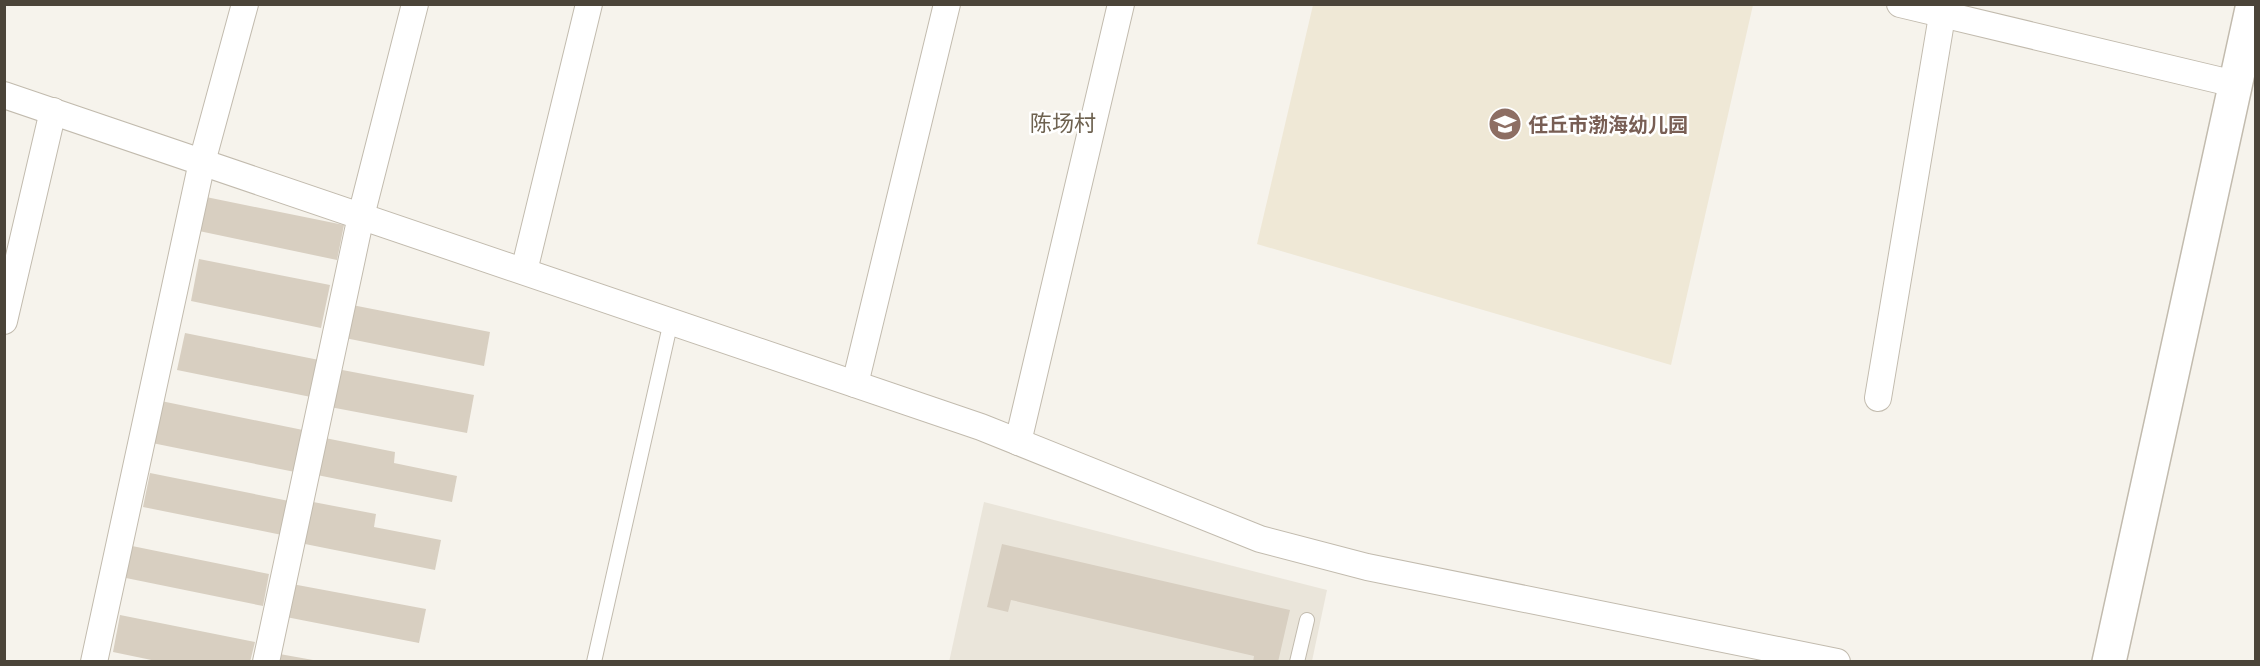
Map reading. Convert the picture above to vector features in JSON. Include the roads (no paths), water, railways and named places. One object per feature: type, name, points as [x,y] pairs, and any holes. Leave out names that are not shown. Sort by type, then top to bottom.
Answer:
[{"type":"street","points":[[94,662],[202,162],[245,4]]},
{"type":"street","points":[[266,662],[361,216],[415,4]]},
{"type":"street","points":[[524,271],[589,4]]},
{"type":"street","points":[[855,384],[947,4]]},
{"type":"street","points":[[1018,442],[1121,4]]},
{"type":"street","points":[[1900,4],[1943,9],[2235,84]]},
{"type":"street","points":[[2109,662],[2253,4]]},
{"type":"street","points":[[1878,398],[1943,9]]},
{"type":"street","points":[[4,94],[855,384],[1018,442],[1260,539],[1367,567],[1837,662]]},
{"type":"street","points":[[4,321],[53,111]]},
{"type":"lane","points":[[594,662],[671,321]]},
{"type":"lane","points":[[1297,662],[1307,620]]},
{"type":"place","name":"任丘市渤海幼儿园","points":[[1505,124]]},
{"type":"district","name":"陈场村","points":[[1063,122]]}]
